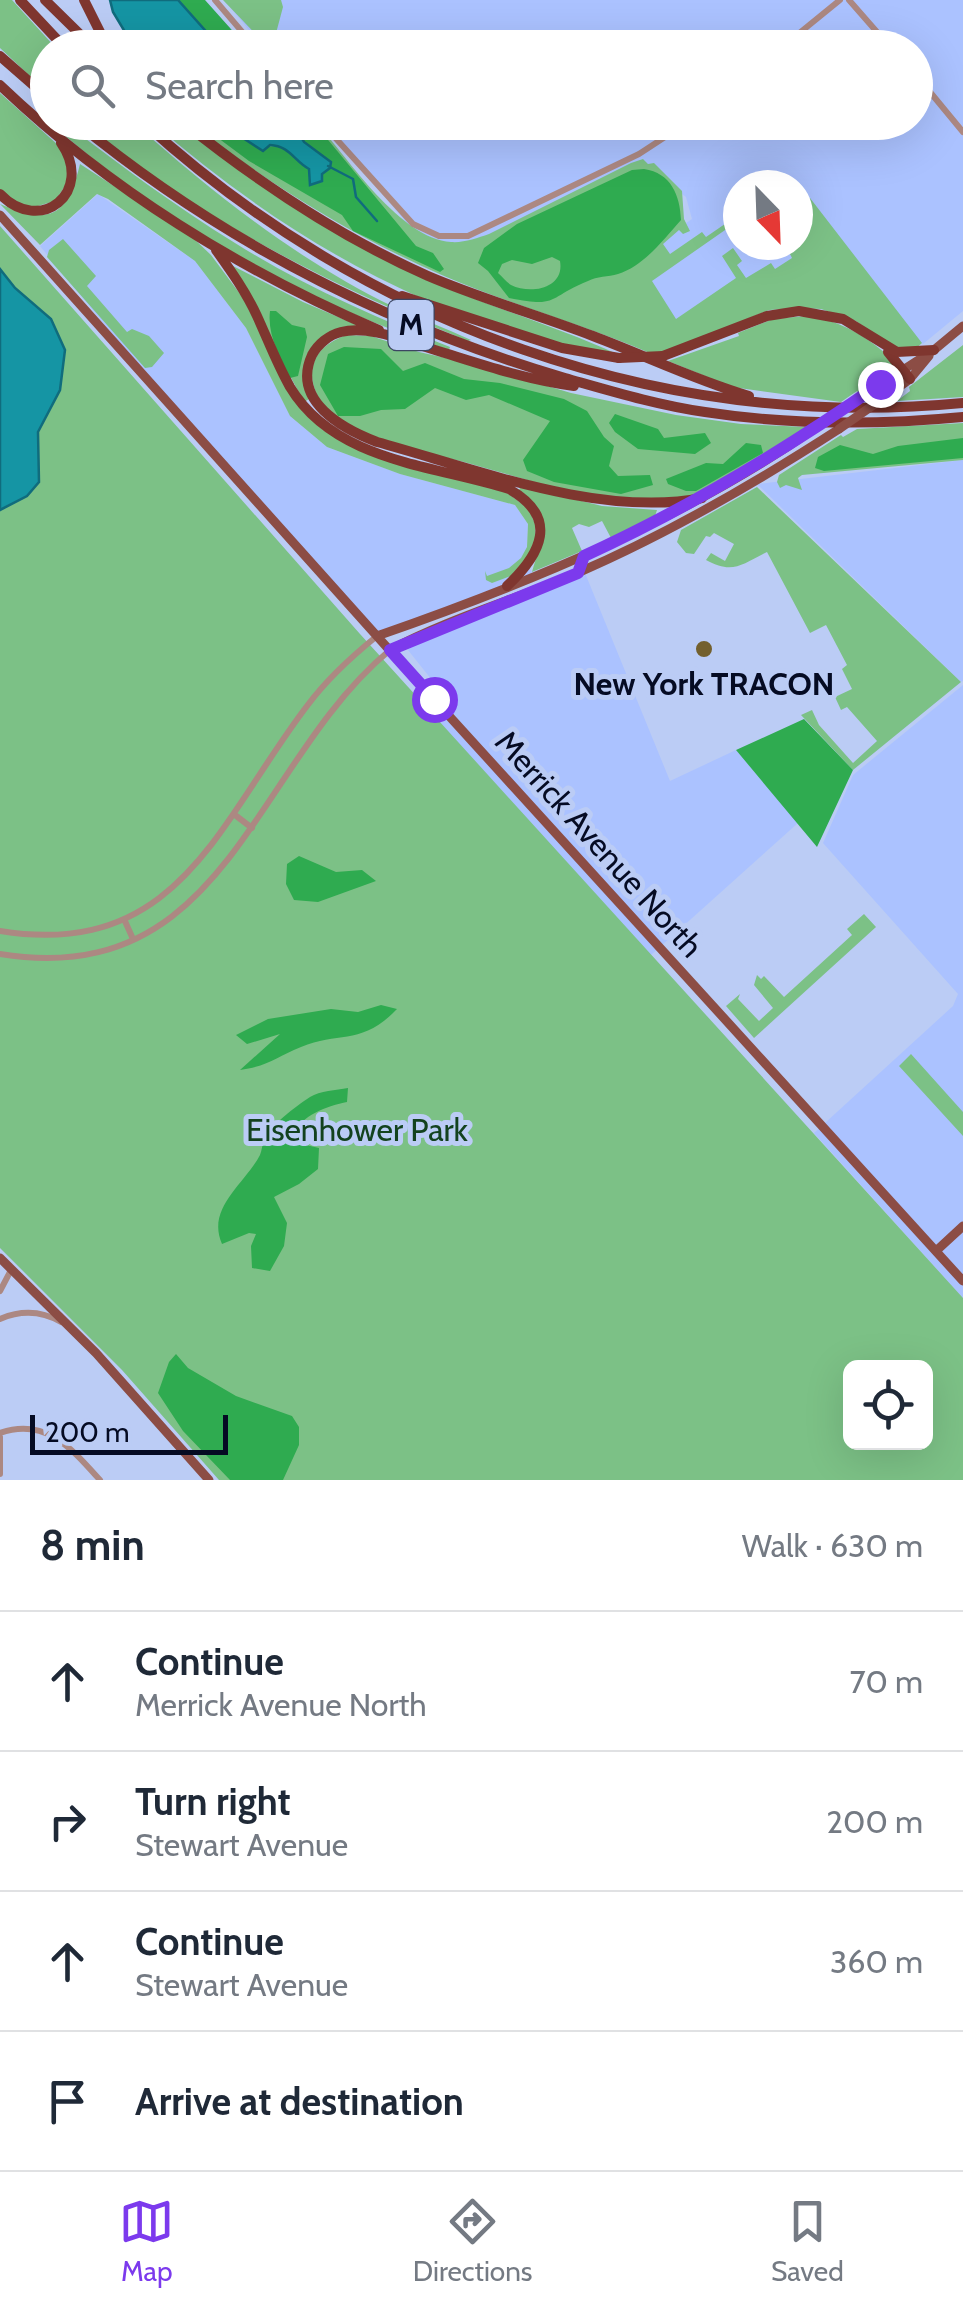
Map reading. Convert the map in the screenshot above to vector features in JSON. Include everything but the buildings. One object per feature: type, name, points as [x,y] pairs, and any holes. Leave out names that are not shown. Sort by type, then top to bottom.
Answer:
[{"type":"highway","points":[[20,0],[48,30]]},
{"type":"highway","points":[[45,0],[76,30]]},
{"type":"highway","points":[[84,0],[99,30]]},
{"type":"highway","points":[[0,56],[30,82]]},
{"type":"highway","points":[[0,85],[30,111]]},
{"type":"highway","points":[[0,194],[18,208],[31,211],[54,206],[65,196],[72,182],[72,165],[58,140]]},
{"type":"highway","points":[[64,140],[216,250],[302,296],[398,338]]},
{"type":"highway","name":"M","points":[[99,140],[205,217],[314,280],[466,347],[663,405],[743,417],[837,422],[963,417]]},
{"type":"highway","name":"M","points":[[163,140],[256,215],[382,291],[483,337],[576,368],[667,389],[774,404],[858,408],[963,403]]},
{"type":"highway","points":[[208,140],[295,204],[384,255],[458,288],[593,336],[698,381],[774,404]]},
{"type":"highway","points":[[216,250],[249,300],[289,386],[326,428],[368,450],[501,486],[528,502],[539,525],[539,542],[530,564],[508,586]]},
{"type":"highway","points":[[382,291],[562,348],[619,358],[663,356],[767,316],[791,312],[835,316],[901,353],[934,350]]},
{"type":"highway","points":[[610,391],[525,375],[398,338],[353,330],[331,335],[317,346],[308,367],[308,386],[322,410],[342,426],[378,442],[586,498],[647,504],[702,498]]},
{"type":"highway","points":[[873,337],[910,379]]},
{"type":"main road","name":"Merrick Avenue North","points":[[0,215],[963,1281]]},
{"type":"main road","points":[[377,636],[584,556],[659,521],[814,429],[934,350],[963,326]]},
{"type":"main road","points":[[390,650],[578,573],[745,489],[882,400],[910,379],[934,350]]},
{"type":"main road","points":[[659,521],[667,530]]},
{"type":"main road","points":[[656,536],[659,521]]},
{"type":"main road","points":[[578,573],[584,556]]},
{"type":"main road","points":[[534,576],[549,584]]},
{"type":"main road","points":[[936,1251],[963,1226]]},
{"type":"main road","points":[[0,1258],[72,1329],[209,1480]]},
{"type":"street","points":[[215,0],[241,30]]},
{"type":"street","points":[[803,30],[840,0]]},
{"type":"street","points":[[848,0],[876,30]]},
{"type":"street","points":[[933,95],[963,132]]},
{"type":"street","points":[[337,140],[413,224],[440,236],[457,238],[492,227],[661,140]]},
{"type":"street","points":[[0,931],[36,935],[77,933],[124,918],[166,894],[194,870],[321,688],[377,636]]},
{"type":"street","points":[[0,954],[69,956],[132,939],[165,922],[196,899],[227,865],[338,701],[390,650]]},
{"type":"street","points":[[336,671],[346,684],[354,683]]},
{"type":"street","points":[[321,688],[333,691],[338,701]]},
{"type":"street","points":[[235,814],[252,828]]},
{"type":"street","points":[[124,918],[132,939]]},
{"type":"street","points":[[0,1292],[11,1270]]},
{"type":"street","points":[[0,1318],[16,1313],[42,1314],[72,1329]]},
{"type":"street","points":[[0,1474],[0,1435],[29,1428],[56,1436],[100,1480]]},
{"type":"shaded area","points":[[110,0],[178,0],[205,30],[124,30]]},
{"type":"shaded area","points":[[224,0],[963,0],[963,311],[923,344],[877,312],[817,292],[658,345],[632,260],[692,219],[686,197],[640,163],[437,260],[338,140],[933,140],[933,30],[249,30]]},
{"type":"shaded area","points":[[246,140],[303,140],[331,162],[330,168],[322,174],[322,181],[310,185],[309,169],[287,151],[270,145],[263,151]]},
{"type":"shaded area","points":[[98,194],[195,261],[246,328],[290,416],[327,447],[400,474],[515,505],[528,524],[526,563],[532,572],[529,579],[377,639],[173,408],[40,246]]},
{"type":"shaded area","points":[[0,269],[15,288],[51,319],[65,350],[60,390],[38,432],[39,482],[27,496],[0,510]]},
{"type":"shaded area","points":[[963,460],[963,681],[961,682],[757,484]]},
{"type":"shaded area","points":[[585,573],[670,781],[736,750],[798,823],[651,955],[432,714],[447,699],[404,645]]},
{"type":"shaded area","points":[[963,685],[963,1298],[814,1133],[953,1006],[958,994],[823,843],[853,775]]},
{"type":"green space","points":[[0,0],[12,0],[39,30],[30,30],[30,76],[0,48]]},
{"type":"green space","points":[[178,0],[205,0],[232,30],[205,30]]},
{"type":"green space","points":[[223,0],[281,0],[277,30],[252,30]]},
{"type":"green space","points":[[0,93],[30,120],[30,140],[52,140],[58,145],[65,154],[69,180],[55,201],[31,208],[8,198],[0,189]]},
{"type":"green space","points":[[70,140],[88,140],[169,200],[286,273],[450,347],[449,350],[395,331],[289,284],[189,227]]},
{"type":"green space","points":[[106,140],[154,140],[225,200],[323,268],[392,306],[471,340],[370,299],[307,268],[244,234]]},
{"type":"green space","points":[[173,140],[199,140],[294,207],[388,261],[619,355],[554,343],[429,302],[312,240]]},
{"type":"green space","points":[[213,140],[331,140],[395,213],[432,238],[451,242],[489,234],[643,159],[654,163],[682,191],[684,219],[690,231],[683,234],[679,230],[663,244],[670,254],[702,232],[706,237],[723,225],[723,231],[652,281],[676,319],[736,278],[725,260],[741,260],[737,265],[746,278],[771,263],[775,269],[789,260],[813,260],[813,202],[922,343],[914,350],[890,346],[856,321],[821,309],[799,308],[769,310],[677,348],[652,354],[410,260],[281,188]]},
{"type":"green space","points":[[221,140],[282,147],[322,174],[331,162],[303,140],[328,140],[416,246],[433,253],[444,269],[440,272],[353,231],[342,215],[249,161]]},
{"type":"green space","points":[[80,164],[191,236],[211,255],[243,298],[303,412],[323,430],[362,452],[506,492],[529,509],[535,524],[536,542],[530,557],[511,576],[492,583],[486,580],[485,571],[487,576],[509,568],[527,547],[528,524],[515,505],[400,474],[327,447],[290,416],[246,328],[195,261],[108,199],[97,194],[40,245],[0,204],[30,214],[52,213],[68,197]]},
{"type":"green space","points":[[632,170],[653,171],[667,180],[679,202],[681,220],[636,265],[618,274],[591,279],[552,300],[537,302],[509,298],[478,263],[484,248],[517,224]],"holes":[[[552,257],[560,261],[557,278],[537,289],[511,285],[498,273],[502,264],[512,260],[532,264]]]},
{"type":"green space","name":"Eisenhower Park","points":[[0,226],[360,634],[963,1298],[963,1480],[219,1480],[122,1370],[0,1248]]},
{"type":"green space","points":[[63,239],[96,276],[87,286],[127,332],[132,329],[149,336],[164,353],[152,367],[145,368],[47,257],[49,250]]},
{"type":"green space","points":[[231,265],[357,325],[310,352],[309,399],[304,402]]},
{"type":"green space","points":[[270,311],[305,328],[307,337],[298,376],[290,378],[278,354],[270,328]]},
{"type":"green space","points":[[806,316],[831,322],[865,338],[895,366],[860,394],[857,391],[841,402],[732,387],[668,361],[739,336],[738,333],[773,319]]},
{"type":"green space","points":[[346,335],[371,336],[571,393],[676,415],[806,427],[735,475],[688,497],[646,501],[593,496],[397,446],[349,427],[326,408],[312,378],[319,353]]},
{"type":"green space","points":[[963,345],[963,397],[897,401],[910,391],[909,387]]},
{"type":"green space","points":[[344,347],[381,349],[403,371],[425,363],[464,379],[500,383],[564,399],[587,411],[614,446],[609,466],[618,476],[650,475],[653,485],[621,494],[554,482],[527,471],[523,460],[550,421],[489,395],[466,400],[435,388],[405,409],[338,416],[320,385],[328,354]]},
{"type":"green space","points":[[615,414],[658,429],[664,438],[705,433],[711,443],[695,454],[638,449],[609,423]]},
{"type":"green space","points":[[963,423],[963,460],[802,475],[798,478],[802,490],[786,485],[780,488],[777,482],[779,475],[857,429]]},
{"type":"green space","points":[[963,438],[963,458],[824,471],[815,468],[818,457],[840,445],[873,454],[898,446]]},
{"type":"green space","points":[[746,443],[761,445],[763,453],[696,491],[668,484],[666,479],[706,463],[723,464]]},
{"type":"green space","points":[[521,486],[602,506],[657,510],[655,516],[611,538],[602,521],[589,527],[579,524],[572,528],[582,551],[532,572],[542,520],[531,500],[519,490]]},
{"type":"green space","points":[[757,487],[961,682],[853,770],[801,715],[812,710],[819,725],[853,763],[877,741],[847,707],[841,710],[835,697],[852,689],[842,669],[847,665],[826,625],[810,633],[767,552],[737,566],[723,567],[706,560],[711,553],[725,561],[734,544],[714,533],[706,536],[694,554],[686,553],[677,542],[681,530]]},
{"type":"green space","points":[[804,719],[853,770],[817,847],[736,750]]},
{"type":"green space","points":[[299,856],[336,872],[362,870],[376,881],[318,902],[294,900],[286,884],[287,864]]},
{"type":"green space","points":[[864,914],[876,927],[754,1038],[726,1006],[740,994],[738,999],[759,1021],[773,1008],[754,985],[757,975],[761,979],[764,976],[784,997],[852,935],[847,929]]},
{"type":"green space","points":[[381,1005],[397,1009],[373,1028],[315,1042],[265,1064],[240,1070],[280,1034],[247,1044],[236,1035],[268,1019],[331,1009],[358,1012]]},
{"type":"green space","points":[[911,1054],[963,1112],[963,1136],[899,1066]]},
{"type":"green space","points":[[348,1088],[347,1102],[315,1113],[298,1129],[295,1136],[306,1145],[319,1148],[318,1169],[274,1197],[287,1223],[284,1246],[270,1271],[252,1268],[251,1246],[256,1234],[222,1244],[218,1231],[223,1208],[278,1122],[314,1095]]},
{"type":"green space","points":[[176,1354],[188,1368],[236,1396],[292,1416],[299,1427],[299,1445],[283,1480],[230,1480],[183,1431],[158,1393],[169,1362]]},
{"type":"waterway","points":[[328,166],[353,179],[356,197],[377,221]]},
{"type":"place","name":"New York TRACON","points":[[704,649]]},
{"type":"route","points":[[434,699],[390,650],[578,573],[584,556],[716,490],[776,455],[880,384]]}]
